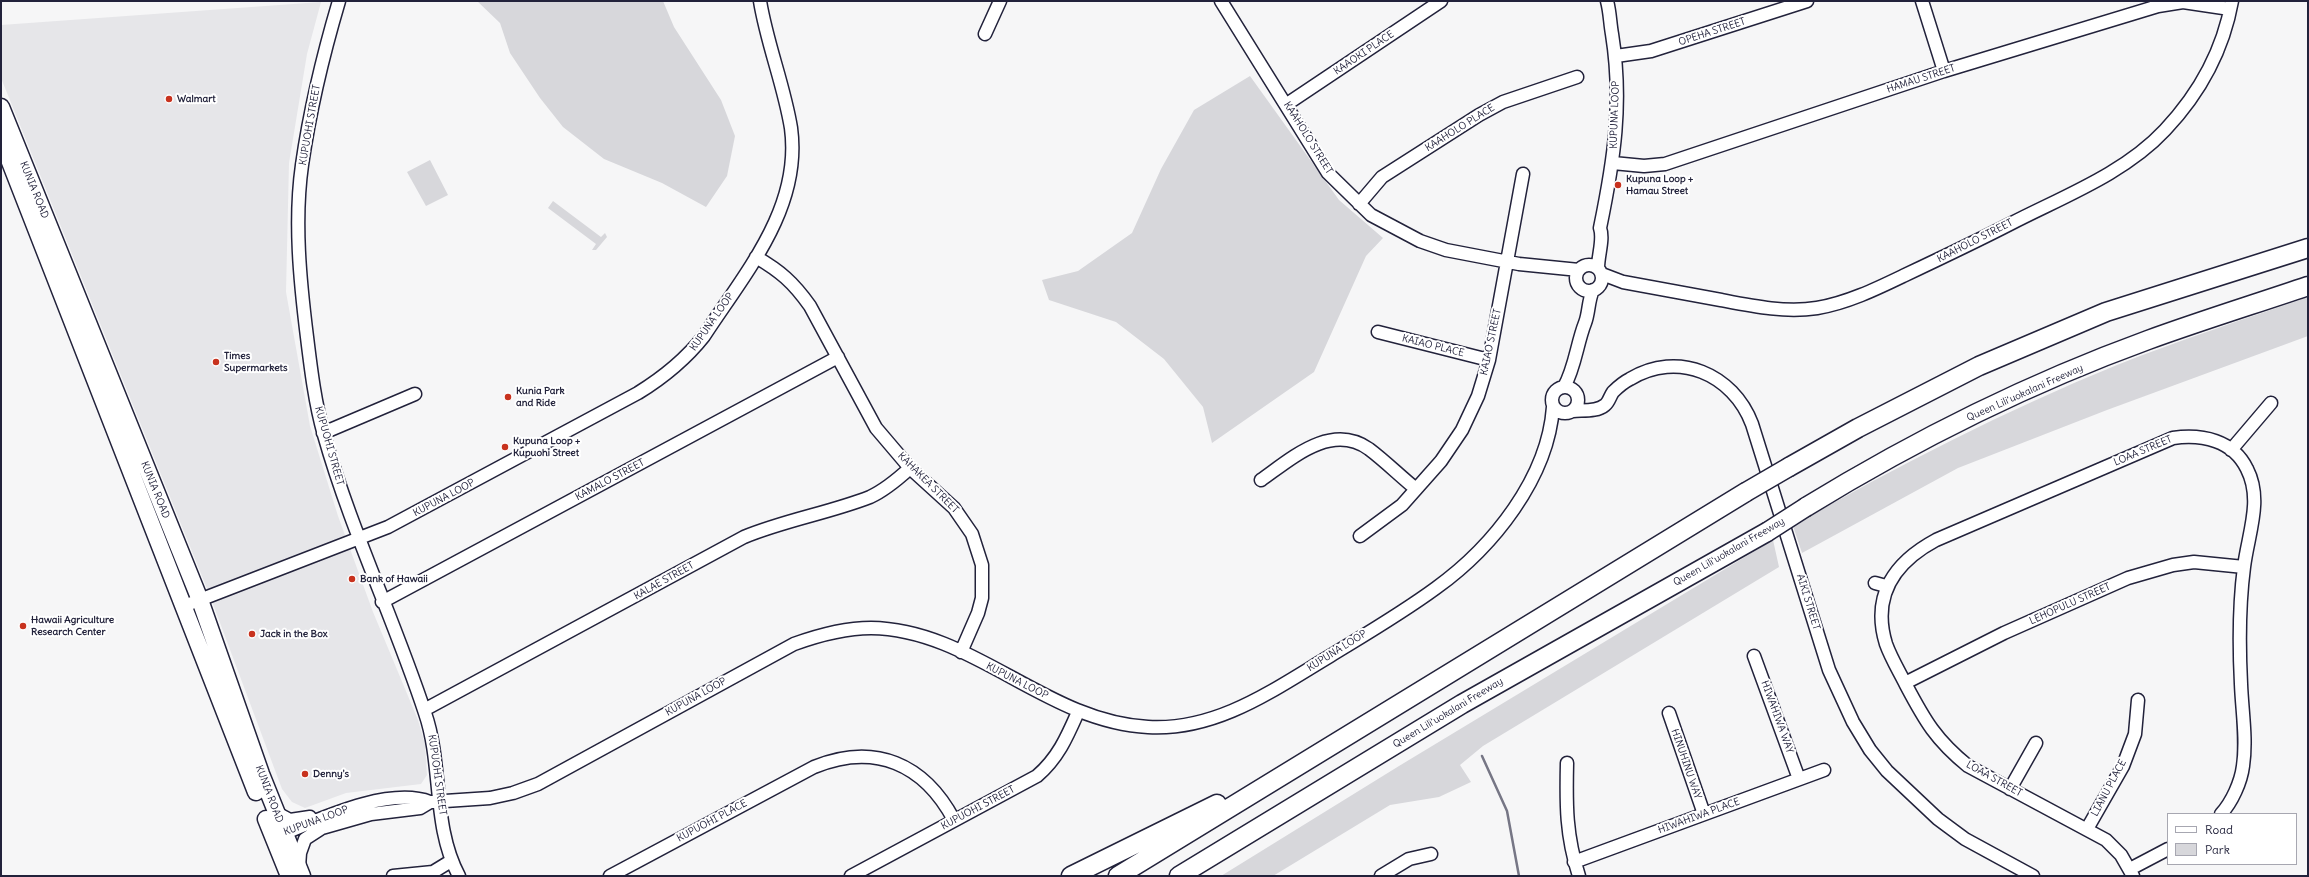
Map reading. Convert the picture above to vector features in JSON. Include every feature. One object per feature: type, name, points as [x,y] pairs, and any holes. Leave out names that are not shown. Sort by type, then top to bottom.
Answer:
[{"type":"highway","points":[[1118,876],[1746,492],[1789,467],[1979,366],[2106,312],[2308,248]]},
{"type":"highway","name":"Queen Liliʻuokalani Freeway","points":[[1179,876],[1462,704],[1767,532],[1874,465],[2008,398],[2147,340],[2308,286]]},
{"type":"highway","points":[[1071,876],[1327,749]]},
{"type":"highway","points":[[1202,876],[1373,759]]},
{"type":"main road","name":"KUNIA ROAD","points":[[1,107],[200,600],[275,812],[279,835]]},
{"type":"main road","name":"KUNIA ROAD","points":[[1,140],[184,606],[296,873]]},
{"type":"street","name":"KUPUOHI STREET","points":[[338,1],[322,61],[302,167],[299,220],[301,290],[316,405],[323,433],[359,539],[424,710],[435,752],[435,801],[451,861],[459,876]]},
{"type":"street","name":"KUPUNA LOOP","points":[[184,606],[388,527],[428,507],[660,380],[682,361],[704,336],[756,257],[783,206],[789,186],[792,159],[791,128],[760,1]]},
{"type":"street","points":[[985,34],[1000,1]]},
{"type":"street","name":"KAAOKI PLACE","points":[[1287,104],[1441,1]]},
{"type":"street","name":"KUPUNA LOOP","points":[[1544,455],[1548,452],[1569,412],[1574,362],[1581,329],[1585,323],[1589,277],[1598,252],[1602,233],[1600,228],[1613,163],[1618,104],[1616,56],[1607,1]]},
{"type":"street","name":"OPEHA STREET","points":[[1616,56],[1651,51],[1807,1]]},
{"type":"street","points":[[1922,1],[1944,72]]},
{"type":"street","name":"HAMAU STREET","points":[[1613,163],[1644,166],[1665,164],[1944,72],[2158,6],[2183,2],[2231,5]]},
{"type":"street","name":"KAAHOLO STREET","points":[[1227,3],[1328,173],[1359,204],[1389,226],[1420,241],[1446,250],[1763,308],[1790,310],[1822,306],[1855,297],[1881,286],[1953,253],[2107,174],[2137,155],[2163,132],[2202,85],[2220,43],[2231,5]]},
{"type":"street","name":"KAAHOLO PLACE","points":[[1359,204],[1382,177],[1479,115],[1503,102],[1577,77]]},
{"type":"street","name":"KAIAO STREET","points":[[1360,536],[1402,505],[1441,461],[1462,430],[1478,396],[1489,360],[1523,174]]},
{"type":"street","name":"KAHAKEA STREET","points":[[756,257],[781,272],[797,288],[810,306],[876,428],[910,468],[954,508],[972,534],[978,550],[983,581],[982,598],[978,613],[961,652]]},
{"type":"street","name":"KAIAO PLACE","points":[[1378,332],[1489,360]]},
{"type":"street","name":"KAMALO STREET","points":[[382,602],[838,357]]},
{"type":"street","name":"AIKI STREET","points":[[1569,412],[1597,409],[1605,406],[1614,392],[1630,379],[1643,372],[1667,366],[1681,367],[1706,373],[1730,389],[1740,400],[1752,424],[1829,670],[1853,722],[1887,770],[1938,819],[1965,839],[2034,876]]},
{"type":"street","name":"KUPUNA LOOP","points":[[279,835],[327,815],[385,800],[418,798],[435,801],[490,798],[513,793],[538,784],[794,644],[819,635],[858,629],[898,630],[923,636],[961,652],[1078,712],[1120,725],[1149,728],[1178,726],[1206,721],[1259,699],[1438,587],[1477,553],[1511,513],[1544,455],[1553,407],[1552,399],[1554,392],[1572,392]]},
{"type":"street","points":[[1572,392],[1591,403],[1608,402]]},
{"type":"street","points":[[323,433],[415,394]]},
{"type":"street","points":[[2231,450],[2271,403]]},
{"type":"street","points":[[1553,407],[1558,412],[1569,412]]},
{"type":"street","name":"LOAA STREET","points":[[2167,850],[2132,872],[2121,855],[2106,840],[1968,766],[1949,750],[1925,722],[1886,642],[1882,605],[1886,586],[1896,569],[1911,555],[1936,540],[2173,438],[2203,436],[2219,441],[2241,458],[2248,469],[2255,494],[2254,511],[2244,567],[2240,651],[2245,748],[2243,767],[2228,811]]},
{"type":"street","points":[[1261,480],[1309,447],[1326,441],[1343,441],[1368,448],[1416,489]]},
{"type":"street","name":"KALAE STREET","points":[[424,710],[744,537],[776,525],[871,496],[886,488],[910,468]]},
{"type":"street","name":"LEHOPULU STREET","points":[[1905,683],[2004,633],[2128,578],[2173,564],[2194,562],[2244,567]]},
{"type":"street","points":[[1875,583],[1886,586]]},
{"type":"street","name":"HIWAHIWA WAY","points":[[1754,656],[1799,779]]},
{"type":"street","name":"LIANU PLACE","points":[[2087,829],[2123,766],[2135,734],[2138,700]]},
{"type":"street","name":"KUPUOHI STREET","points":[[851,876],[1025,783],[1048,767],[1065,744],[1078,712]]},
{"type":"street","name":"HINUHINU WAY","points":[[1669,713],[1704,814]]},
{"type":"street","points":[[2010,788],[2036,743]]},
{"type":"street","name":"KUPUOHI PLACE","points":[[610,876],[814,767],[828,761],[857,756],[886,759],[900,764],[925,780],[935,790],[954,820]]},
{"type":"street","points":[[1567,763],[1566,813],[1574,862],[1579,876]]},
{"type":"street","name":"HIWAHIWA PLACE","points":[[1574,862],[1824,770]]},
{"type":"street","name":"KUPUNA LOOP","points":[[296,873],[300,853],[305,839],[322,828],[366,816],[420,808],[435,801]]},
{"type":"street","points":[[275,812],[287,819],[295,820],[327,815]]},
{"type":"street","points":[[1381,876],[1409,859],[1431,854]]},
{"type":"street","points":[[393,876],[433,872],[451,861]]},
{"type":"shaded area","points":[[321,2],[307,54],[289,163],[286,292],[310,426],[338,516],[373,612],[418,720],[425,744],[427,775],[421,784],[346,793],[305,808],[292,802],[282,789],[210,596],[1,78],[1,25]]},
{"type":"green space","points":[[477,1],[663,1],[674,27],[721,100],[735,136],[727,176],[706,207],[662,183],[604,159],[563,127],[540,98],[510,53],[500,23]]},
{"type":"green space","points":[[1250,76],[1339,200],[1383,238],[1366,256],[1314,372],[1212,443],[1203,407],[1164,359],[1116,322],[1049,300],[1042,280],[1078,271],[1132,233],[1161,169],[1194,110]]},
{"type":"green space","points":[[430,160],[448,195],[426,206],[407,172]]},
{"type":"green space","points":[[553,201],[601,237],[605,233],[607,237],[596,250],[592,250],[596,244],[548,208]]},
{"type":"green space","points":[[2308,297],[2308,336],[2107,410],[1958,468],[1802,553],[1793,526],[1912,460],[2034,401],[2117,365],[2189,338]]},
{"type":"green space","points":[[1773,540],[1779,567],[1483,746],[1460,765],[1471,782],[1439,797],[1390,805],[1273,876],[1221,876],[1399,766]]},
{"type":"waterway","points":[[1482,756],[1507,811],[1519,876]]},
{"type":"place","name":"Walmart","points":[[169,99]]},
{"type":"place","name":"Kupuna Loop + Hamau Street","points":[[1618,185]]},
{"type":"place","name":"Times Supermarkets","points":[[216,362]]},
{"type":"place","name":"Kunia Park and Ride","points":[[508,397]]},
{"type":"place","name":"Kupuna Loop + Kupuohi Street","points":[[505,447]]},
{"type":"place","name":"Bank of Hawaii","points":[[352,579]]},
{"type":"place","name":"Hawaii Agriculture Research Center","points":[[23,626]]},
{"type":"place","name":"Jack in the Box","points":[[252,634]]},
{"type":"place","name":"Denny's","points":[[305,774]]}]
